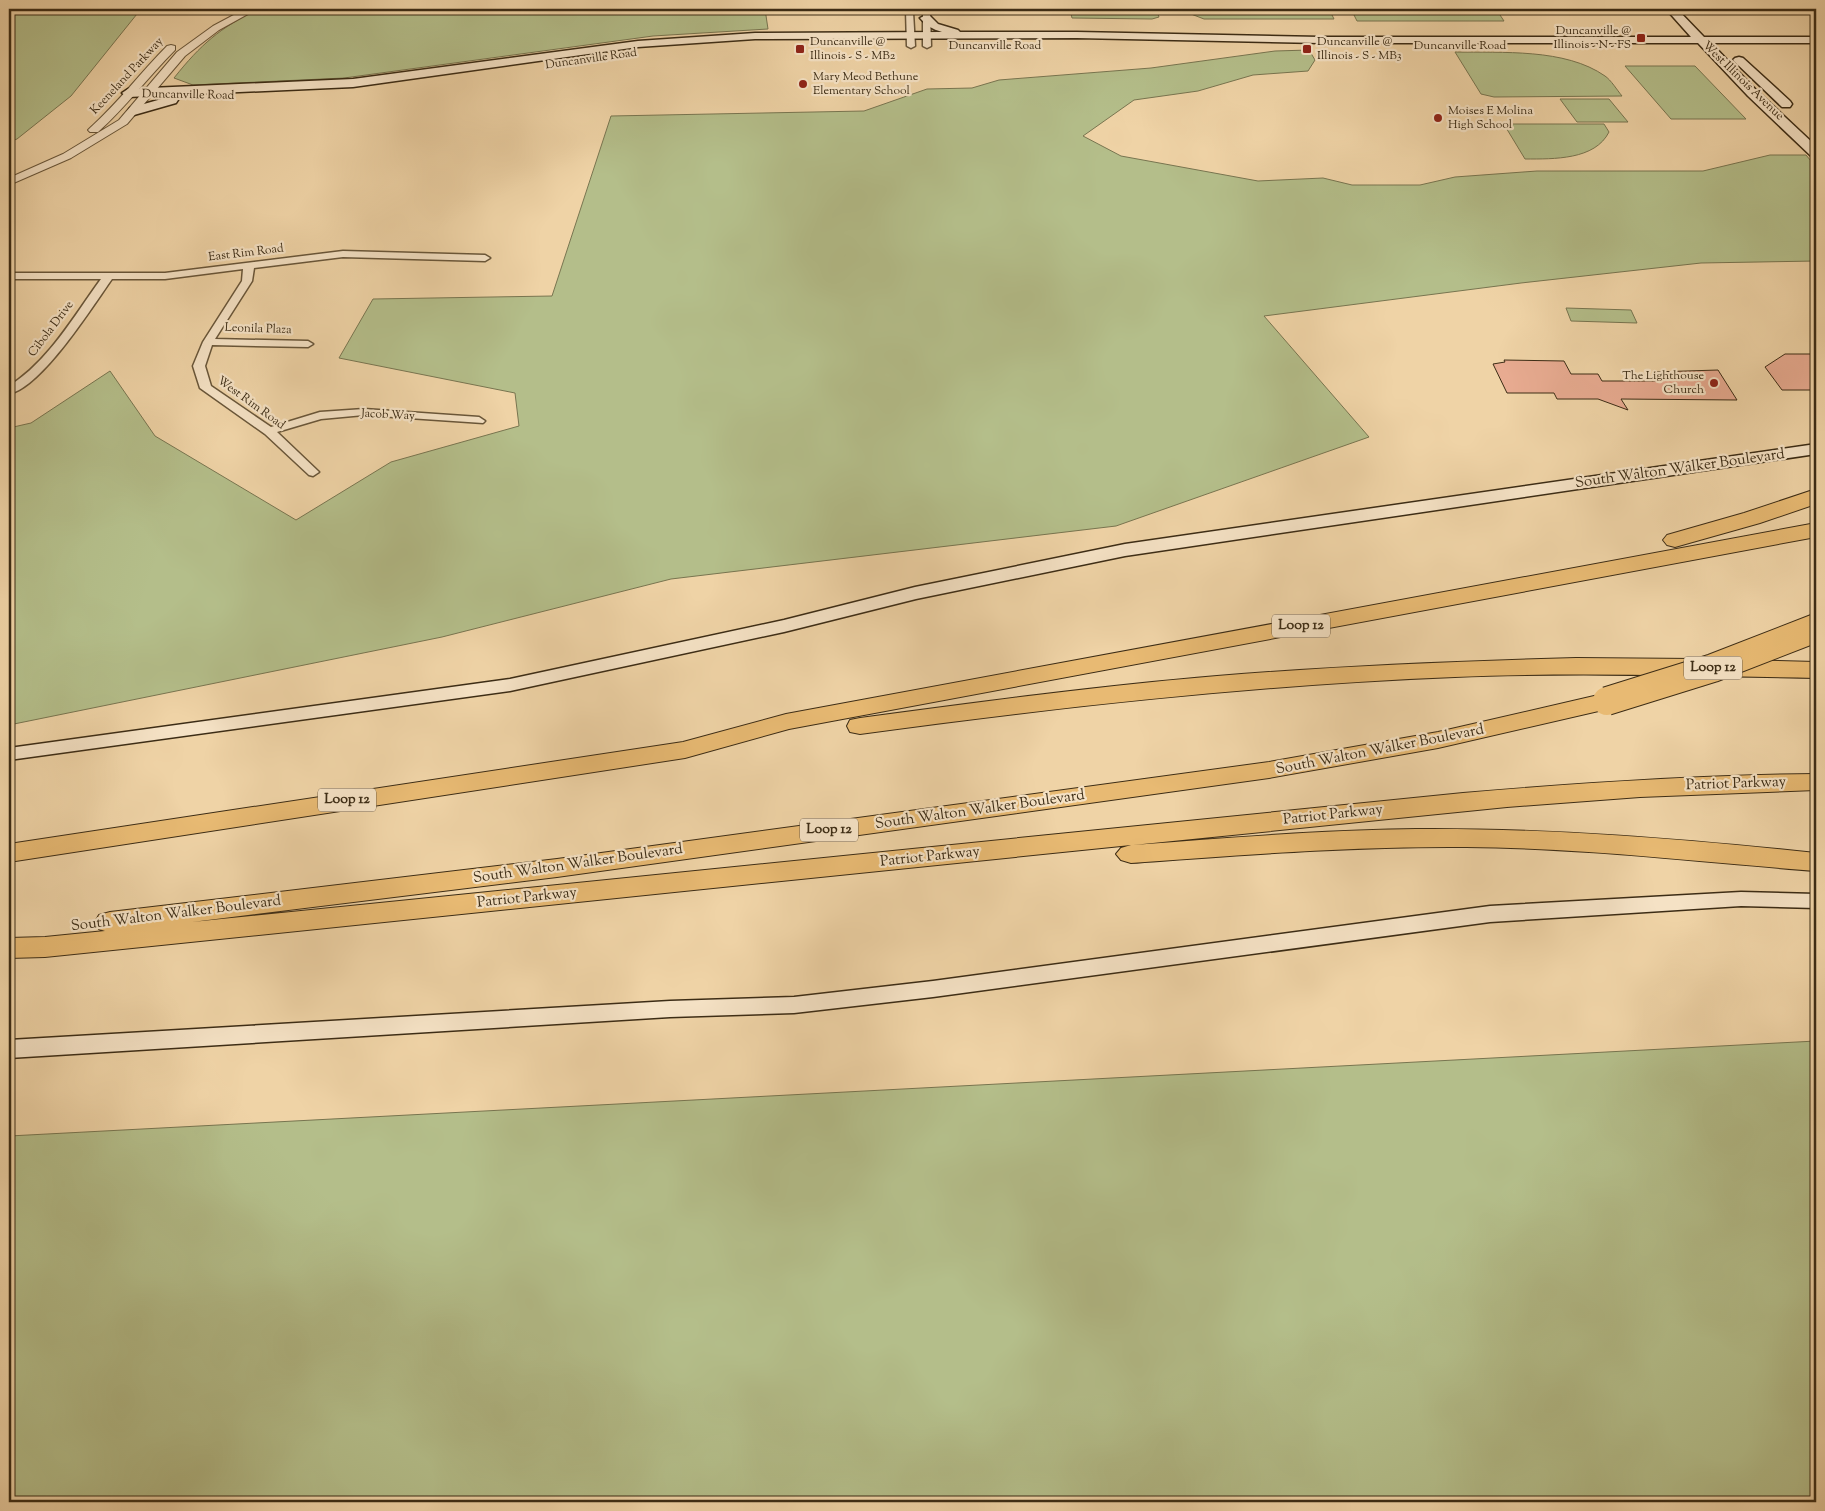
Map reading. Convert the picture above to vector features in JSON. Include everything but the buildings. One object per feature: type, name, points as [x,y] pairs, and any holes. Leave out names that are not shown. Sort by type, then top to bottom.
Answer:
[{"type":"highway","points":[[1323,622],[1406,597],[1610,556],[1666,542],[1752,518],[1816,496]]},
{"type":"highway","name":"Loop 12","points":[[9,853],[685,750],[786,722],[1816,530]]},
{"type":"highway","name":"South Walton Walker Boulevard","points":[[9,936],[47,929],[557,868],[1269,770],[1438,740],[1607,701],[1682,679],[1737,660],[1816,628]]},
{"type":"highway","points":[[685,750],[1035,702],[1265,679],[1483,668],[1601,666],[1816,670]]},
{"type":"highway","name":"Patriot Parkway","points":[[9,948],[45,947],[1348,813],[1581,792],[1700,785],[1816,782]]},
{"type":"highway","points":[[982,851],[1104,856],[1350,840],[1480,838],[1642,845],[1816,862]]},
{"type":"main road","name":"West Illinois Avenue","points":[[1671,9],[1752,93],[1810,141],[1816,153]]},
{"type":"main road","points":[[926,15],[934,26],[948,32],[974,35]]},
{"type":"main road","name":"West Illinois Avenue","points":[[1705,26],[1795,113]]},
{"type":"main road","name":"Duncanville Road","points":[[148,93],[187,97],[263,96],[725,42],[878,35],[911,35],[927,40],[1816,46]]},
{"type":"main road","name":"Duncanville Road","points":[[725,42],[911,35]]},
{"type":"main road","name":"Duncanville Road","points":[[927,40],[974,35],[1705,44]]},
{"type":"main road","name":"Duncanville Road","points":[[1722,44],[1816,40]]},
{"type":"main road","name":"Duncanville Road","points":[[128,93],[341,88]]},
{"type":"main road","points":[[134,111],[154,103],[187,97]]},
{"type":"main road","name":"South Walton Walker Boulevard","points":[[9,754],[510,686],[784,626],[915,593],[1125,550],[1816,449]]},
{"type":"main road","points":[[9,1049],[670,1009],[794,1005],[933,989],[1490,914],[1741,900],[1816,901]]},
{"type":"street","name":"Keeneland Parkway","points":[[9,174],[42,160],[76,142],[98,127],[112,114],[146,72],[183,39],[237,9]]},
{"type":"street","name":"Keeneland Parkway","points":[[9,182],[55,162],[91,143],[123,122],[181,54],[198,40],[252,9]]},
{"type":"street","points":[[909,12],[911,35]]},
{"type":"street","points":[[926,15],[927,40]]},
{"type":"street","points":[[146,72],[165,71]]},
{"type":"street","name":"East Rim Road","points":[[9,276],[165,276],[344,254],[485,258]]},
{"type":"street","name":"West Rim Road","points":[[249,266],[247,282],[208,342],[198,366],[206,388],[269,431],[313,472]]},
{"type":"street","name":"Cibola Drive","points":[[9,391],[16,388],[38,369],[109,276]]},
{"type":"street","name":"Leonila Plaza","points":[[208,342],[308,344]]},
{"type":"street","name":"Jacob Way","points":[[269,431],[320,416],[364,412],[479,422]]},
{"type":"green space","points":[[9,9],[141,9],[71,96],[17,139],[9,142]]},
{"type":"green space","points":[[258,9],[765,9],[768,29],[653,36],[344,78],[193,85],[174,78],[202,46],[222,30]]},
{"type":"green space","points":[[1156,9],[1159,17],[1152,19],[1072,18],[1070,10]]},
{"type":"green space","points":[[1190,9],[1329,9],[1334,19],[1204,19],[1191,14]]},
{"type":"green space","points":[[1351,9],[1496,9],[1504,21],[1357,21]]},
{"type":"green space","points":[[1309,50],[1315,60],[1308,71],[1253,75],[1198,91],[1134,100],[1083,136],[1121,156],[1258,181],[1323,178],[1352,185],[1420,185],[1455,177],[1537,171],[1703,171],[1770,155],[1806,155],[1816,167],[1816,261],[1701,263],[1521,283],[1264,316],[1369,437],[1116,526],[671,579],[442,637],[9,725],[9,428],[31,423],[110,371],[155,436],[296,520],[391,462],[519,426],[515,393],[339,358],[373,299],[552,296],[611,116],[864,111],[927,89],[972,88],[999,80],[1151,68],[1275,51]]},
{"type":"green space","points":[[1455,52],[1533,54],[1571,61],[1589,67],[1605,76],[1622,96],[1494,97],[1481,94]]},
{"type":"green space","points":[[1625,66],[1695,66],[1746,119],[1671,119]]},
{"type":"green space","points":[[1560,99],[1609,99],[1628,122],[1577,122]]},
{"type":"green space","points":[[1510,124],[1604,124],[1609,132],[1603,141],[1584,153],[1561,158],[1525,159],[1505,126]]},
{"type":"green space","points":[[1566,308],[1631,310],[1637,323],[1571,321]]},
{"type":"green space","points":[[1816,1041],[1816,1502],[9,1502],[9,1136]]},
{"type":"place","name":"Duncanville @ Illinois - N - FS","points":[[1641,38]]},
{"type":"place","name":"Duncanville @ Illinois - S - MB2","points":[[800,49]]},
{"type":"place","name":"Duncanville @ Illinois - S - MB3","points":[[1307,49]]},
{"type":"place","name":"Mary Meod Bethune Elementary School","points":[[803,84]]},
{"type":"place","name":"Moises E Molina High School","points":[[1438,118]]},
{"type":"place","name":"The Lighthouse Church","points":[[1714,383]]}]
